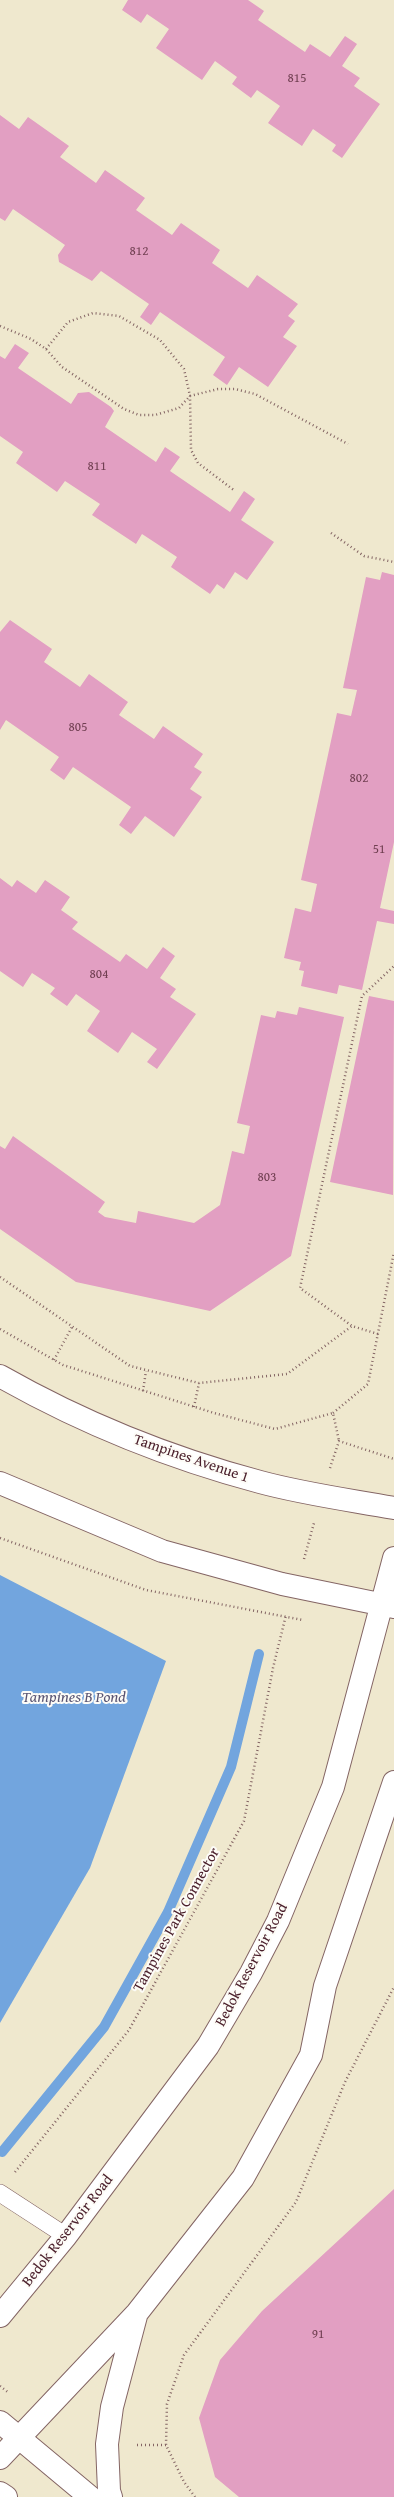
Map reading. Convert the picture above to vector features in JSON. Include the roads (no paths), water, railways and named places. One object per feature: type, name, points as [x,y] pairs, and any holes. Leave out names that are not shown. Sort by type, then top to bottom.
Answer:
[{"type":"main road","name":"Tampines Avenue 1","points":[[0,1376],[46,1402],[177,1455],[261,1482],[394,1508]]},
{"type":"main road","points":[[0,1483],[162,1551],[282,1584],[388,1606]]},
{"type":"main road","name":"Bedok Reservoir Road","points":[[0,2316],[66,2236],[208,2046],[252,1973],[278,1921],[333,1787],[388,1606],[394,1558]]},
{"type":"main road","points":[[0,2458],[19,2440],[137,2313],[242,2178],[311,2055],[325,1986],[394,1782]]},
{"type":"main road","points":[[111,2497],[108,2491],[107,2444],[112,2407],[137,2313]]},
{"type":"main road","points":[[0,2422],[19,2440],[90,2497]]},
{"type":"main road","points":[[0,2493],[6,2497]]},
{"type":"lane","points":[[0,2192],[66,2236]]},
{"type":"water","name":"Tampines B Pond","points":[[0,1575],[166,1661],[90,1868],[0,2023]]},
{"type":"waterway","points":[[2,2152],[104,2027],[168,1912],[231,1767],[259,1654]]}]
